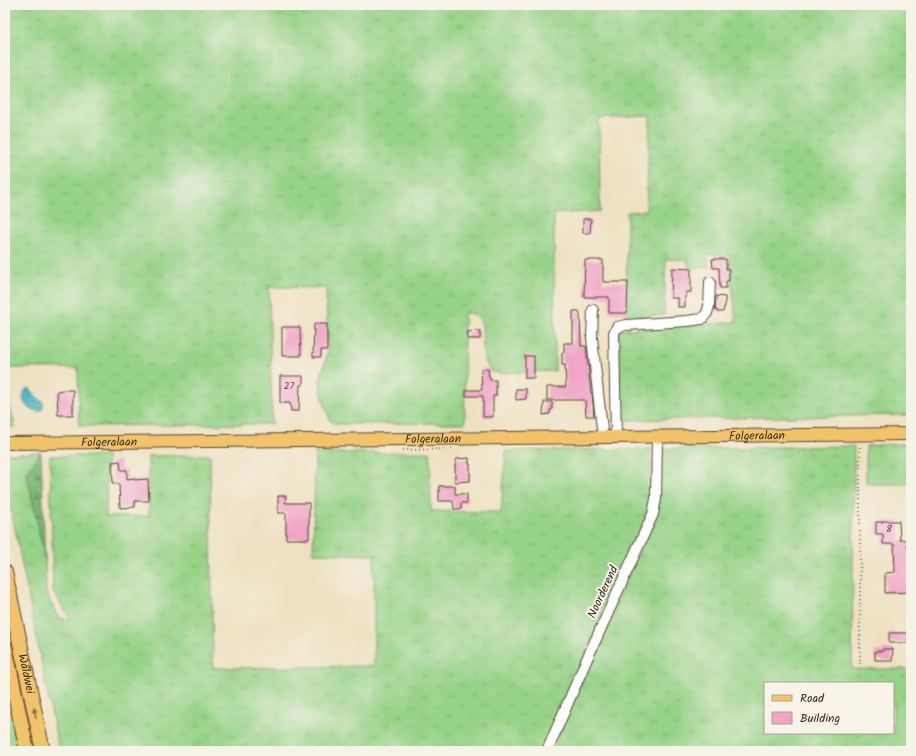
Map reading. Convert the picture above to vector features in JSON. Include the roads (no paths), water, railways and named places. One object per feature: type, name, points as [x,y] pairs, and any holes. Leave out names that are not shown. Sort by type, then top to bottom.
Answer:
[{"type":"highway","name":"Wâldwei","points":[[5,572],[43,751]]},
{"type":"highway","name":"Wâldwei","points":[[5,647],[27,751]]},
{"type":"main road","name":"Folgeralaan","points":[[5,443],[911,434]]},
{"type":"street","points":[[616,438],[614,333],[617,327],[702,319],[707,313],[709,306],[710,282]]},
{"type":"street","points":[[593,310],[592,338],[603,438]]},
{"type":"street","name":"Noorderend","points":[[547,751],[653,514],[656,499],[657,437]]},
{"type":"water","points":[[29,388],[42,402],[43,408],[41,411],[31,409],[25,404],[23,400],[24,396],[26,389]]}]
